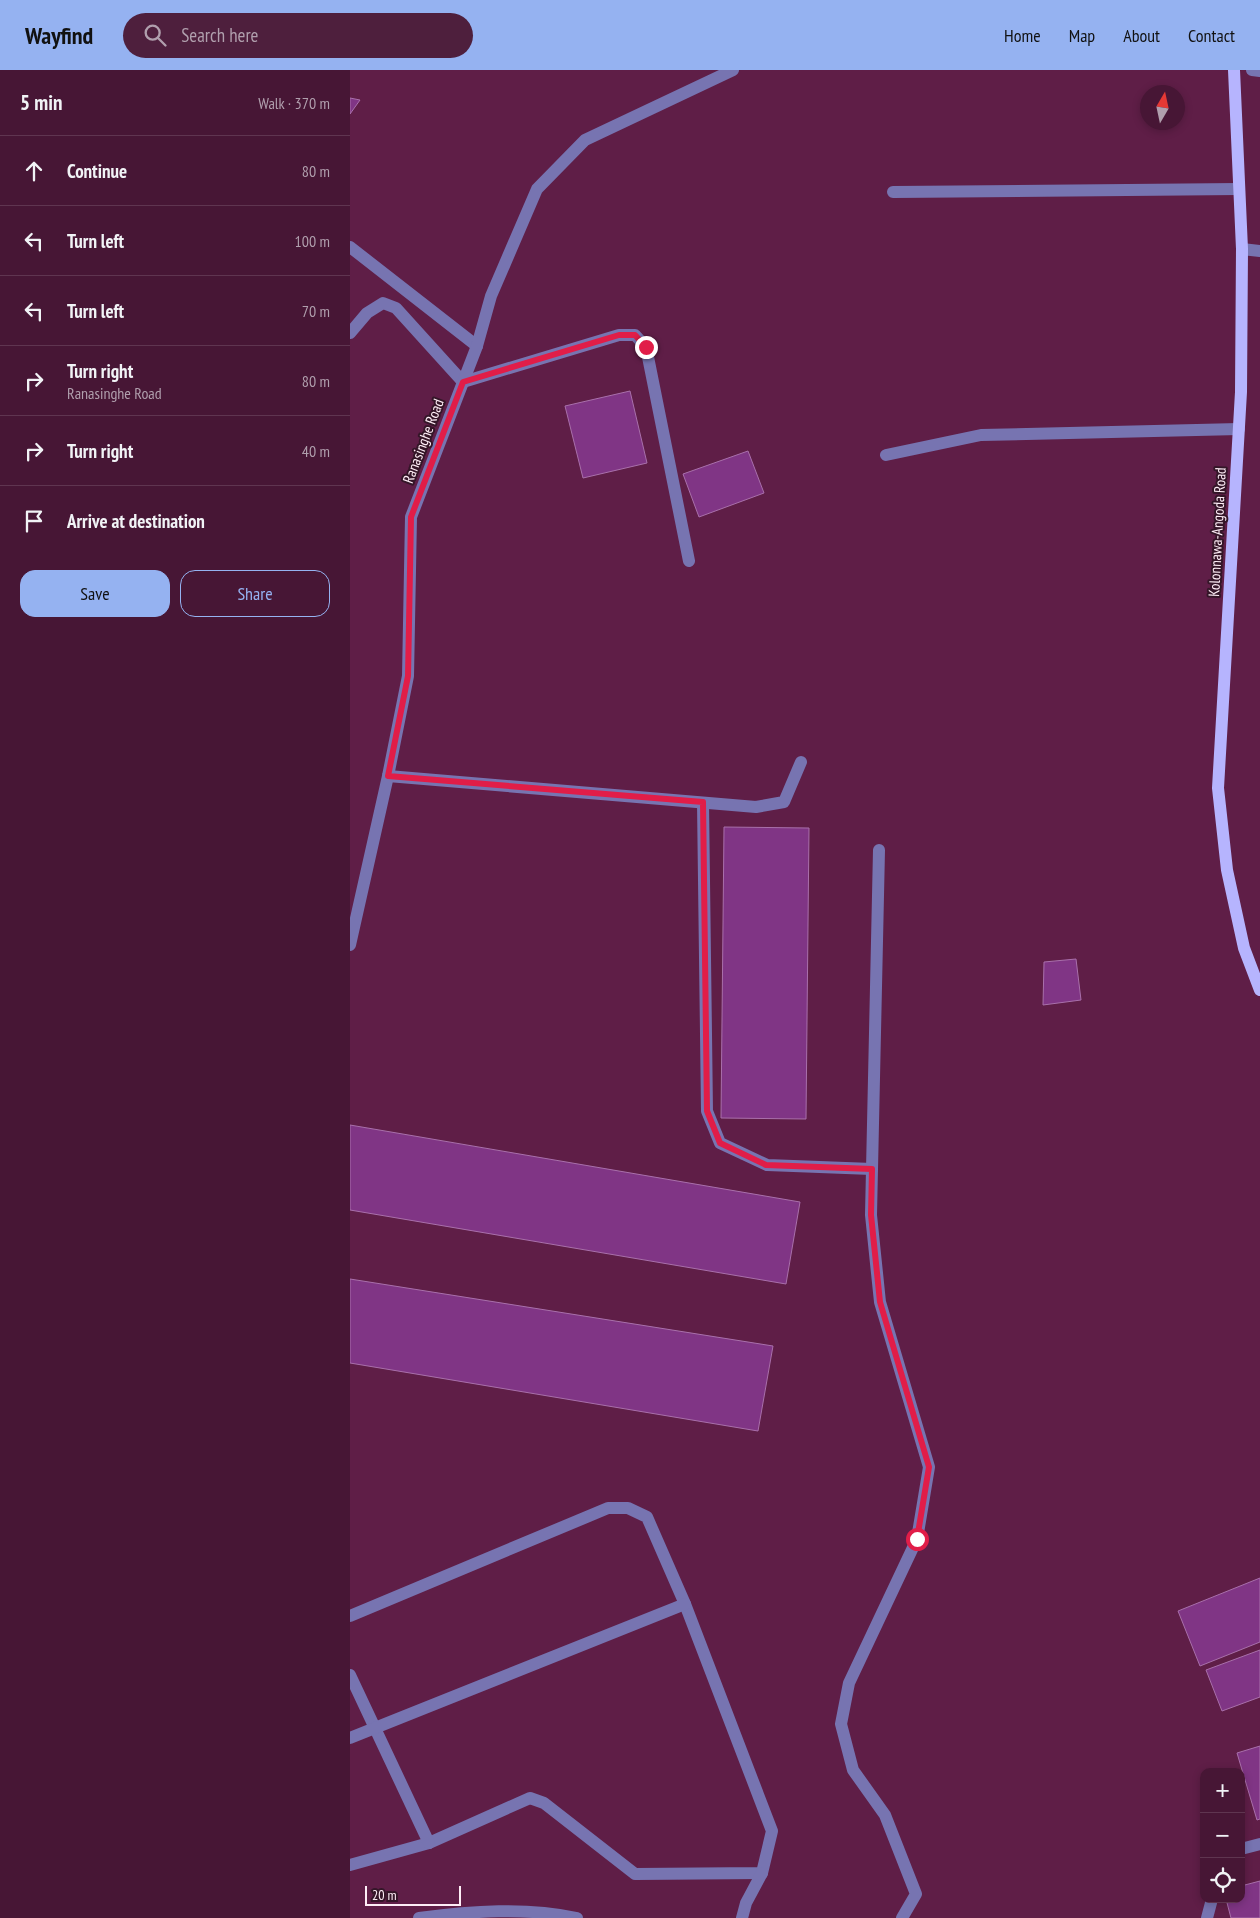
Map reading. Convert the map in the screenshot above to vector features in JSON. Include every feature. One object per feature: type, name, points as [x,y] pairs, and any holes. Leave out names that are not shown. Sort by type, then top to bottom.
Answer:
[{"type":"main road","name":"Kolonnawa-Angoda Road","points":[[1234,70],[1242,249],[1239,429],[1218,788],[1227,870],[1244,948],[1260,990]]},
{"type":"street","name":"Ranasinghe Road","points":[[350,945],[388,776],[408,676],[411,517],[477,346],[491,296],[537,189],[584,140],[733,70]]},
{"type":"street","points":[[1252,70],[1260,71]]},
{"type":"street","points":[[893,192],[1239,189]]},
{"type":"street","points":[[350,247],[477,346]]},
{"type":"street","points":[[1242,249],[1260,251]]},
{"type":"street","points":[[350,333],[367,313],[383,303],[396,308],[463,382],[619,335],[635,335],[646,347],[689,561]]},
{"type":"street","points":[[886,454],[981,435],[1239,429]]},
{"type":"street","points":[[388,776],[756,807],[784,802],[801,762]]},
{"type":"street","points":[[703,802],[707,1111],[720,1143],[766,1165],[872,1169]]},
{"type":"street","points":[[879,850],[871,1215],[880,1302],[929,1467],[917,1539],[849,1682],[841,1724],[852,1770],[885,1815],[916,1894],[902,1918]]},
{"type":"street","points":[[350,1616],[608,1508],[628,1508],[647,1517],[685,1604],[772,1831],[762,1873],[746,1903],[742,1918]]},
{"type":"street","points":[[350,1738],[685,1604]]},
{"type":"street","points":[[350,1675],[429,1843]]},
{"type":"street","points":[[350,1865],[429,1843],[530,1798],[544,1803],[636,1874],[762,1873]]},
{"type":"street","points":[[1245,1848],[1260,1844]]},
{"type":"street","points":[[1207,1918],[1211,1903]]},
{"type":"street","points":[[419,1918],[456,1913],[549,1912],[577,1918]]},
{"type":"building","points":[[350,98],[360,100],[350,114]]},
{"type":"building","points":[[630,391],[647,463],[583,478],[565,406]]},
{"type":"building","points":[[748,451],[764,493],[699,517],[683,474]]},
{"type":"building","points":[[724,827],[809,828],[806,1119],[721,1118]]},
{"type":"building","points":[[1076,959],[1081,1000],[1043,1005],[1044,962]]},
{"type":"building","points":[[350,1125],[800,1202],[786,1284],[350,1210]]},
{"type":"building","points":[[350,1279],[773,1346],[758,1431],[350,1363]]},
{"type":"building","points":[[1260,1578],[1260,1642],[1200,1666],[1178,1611]]},
{"type":"building","points":[[1260,1650],[1260,1697],[1222,1711],[1206,1670]]},
{"type":"building","points":[[1260,1746],[1260,1819],[1257,1820],[1245,1780],[1245,1768],[1241,1768],[1237,1753]]},
{"type":"building","points":[[1260,1881],[1260,1918],[1231,1918],[1227,1903],[1245,1903],[1245,1885]]},
{"type":"route","points":[[646,347],[635,335],[619,335],[463,382],[411,517],[408,676],[388,776],[703,802],[707,1111],[720,1143],[766,1165],[872,1169],[871,1215],[880,1302],[929,1467],[917,1539]]}]
